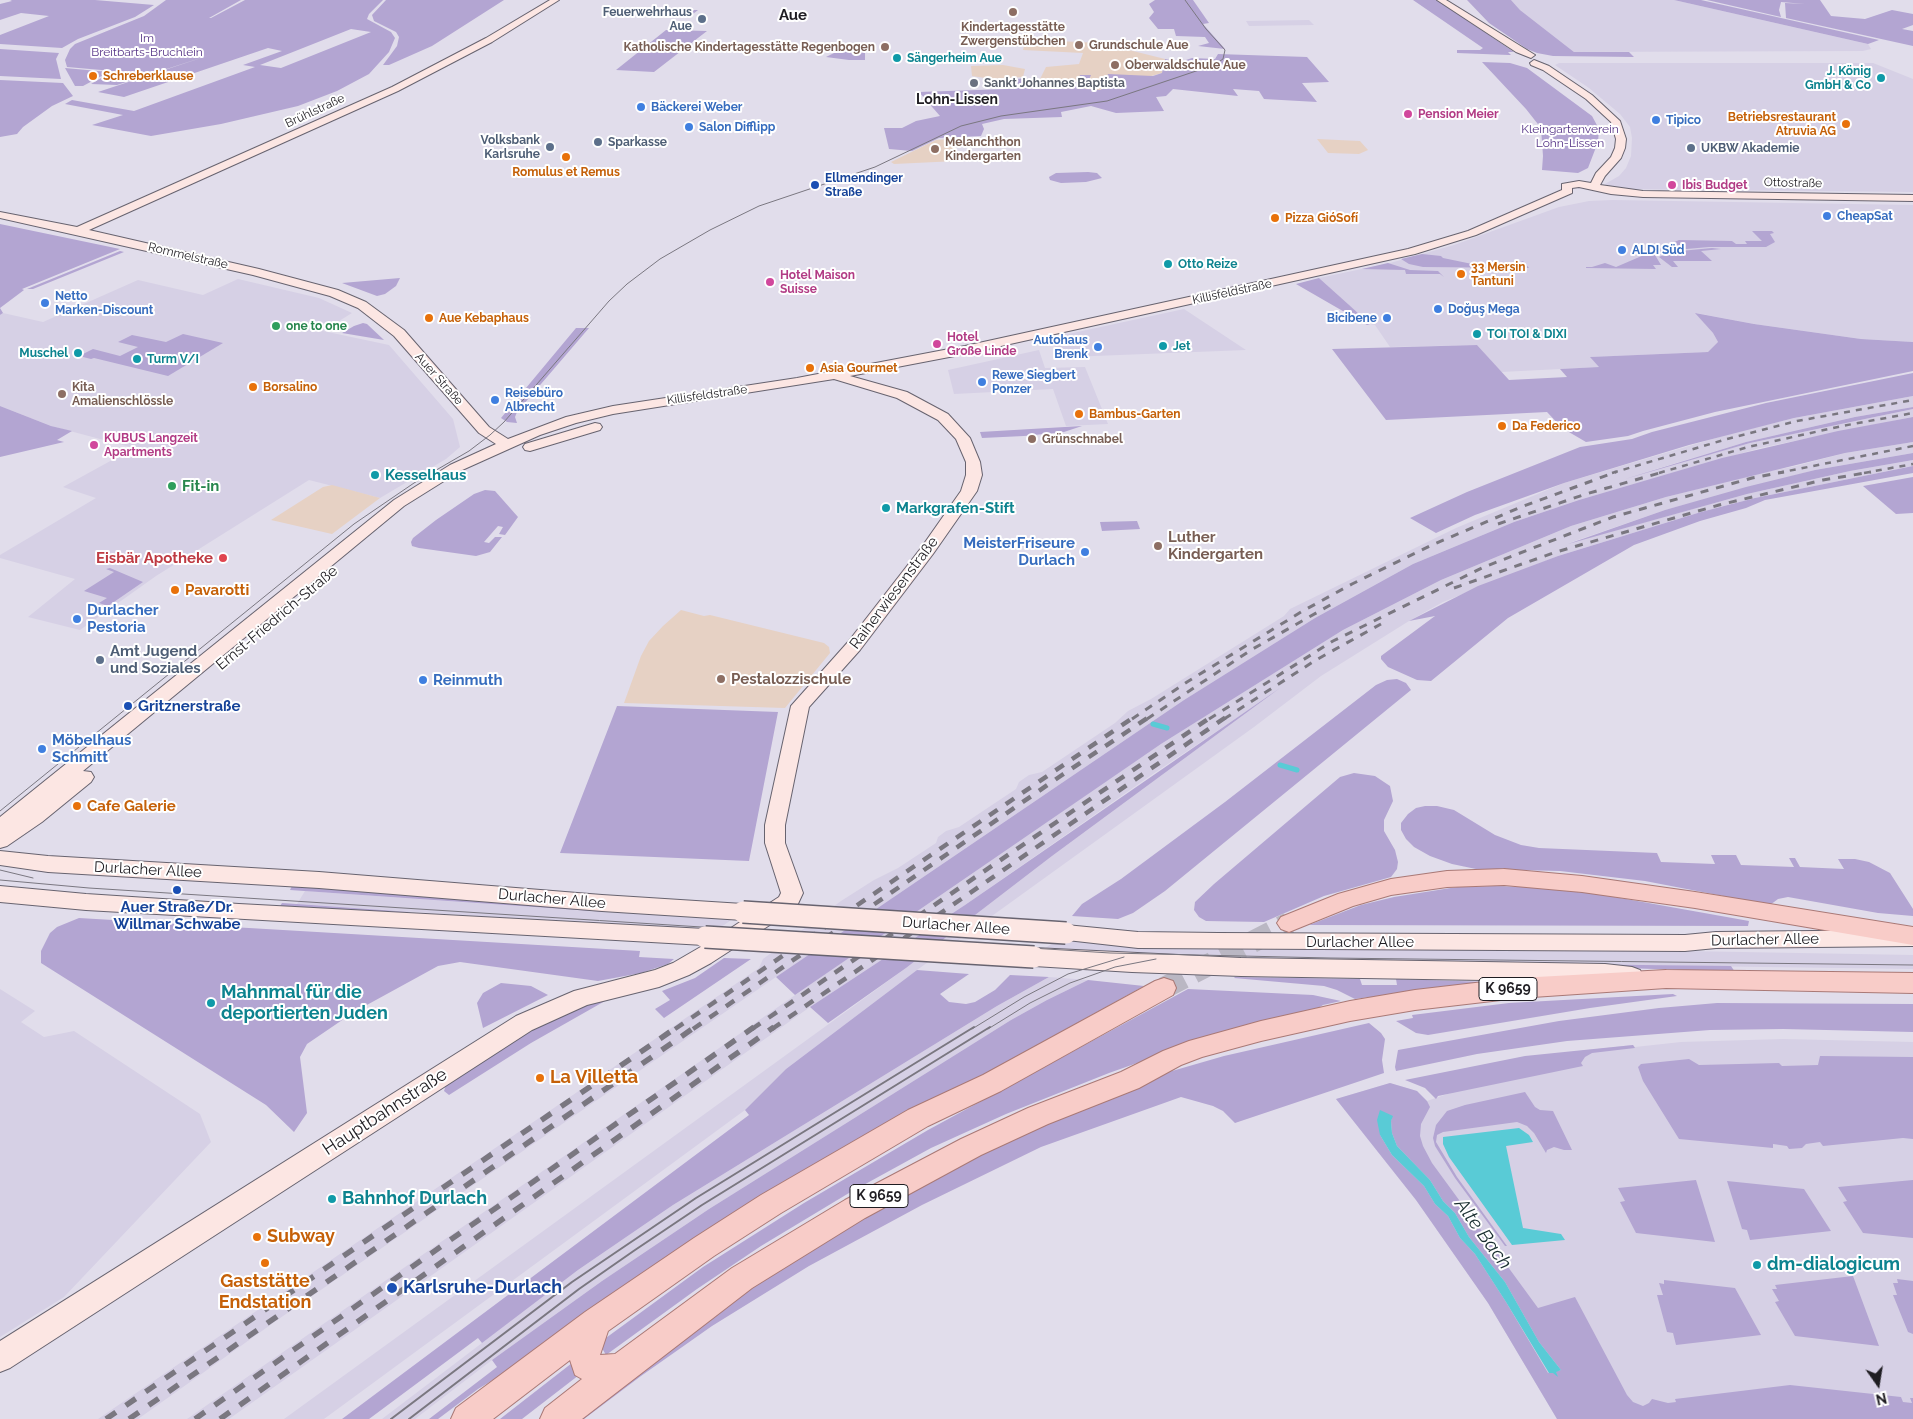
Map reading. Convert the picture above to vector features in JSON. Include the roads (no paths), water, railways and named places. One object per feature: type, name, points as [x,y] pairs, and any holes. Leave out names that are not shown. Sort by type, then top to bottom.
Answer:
[{"type":"main road","name":"Brühlstraße","points":[[78,231],[395,89],[490,40],[555,0]]},
{"type":"main road","points":[[1441,0],[1596,102],[1614,121],[1621,139],[1616,158],[1600,175],[1575,190]]},
{"type":"main road","points":[[1597,190],[1595,183],[1600,178],[1600,175]]},
{"type":"main road","name":"Ottostraße","points":[[1575,190],[1642,194],[1913,198]]},
{"type":"main road","name":"Killisfeldstraße","points":[[513,443],[559,424],[613,410],[845,381],[910,360],[1237,292],[1411,252],[1472,233],[1575,190]]},
{"type":"main road","name":"Rommelstraße","points":[[0,215],[256,272],[334,293],[371,311]]},
{"type":"main road","name":"Auer Straße","points":[[371,311],[399,333],[484,430],[496,439],[513,443]]},
{"type":"main road","name":"Killisfeldstraße","points":[[513,443],[845,381],[893,368],[910,360]]},
{"type":"main road","points":[[893,368],[891,373],[893,384],[902,395]]},
{"type":"main road","name":"Raiherwiesenstraße","points":[[788,902],[792,893],[775,843],[775,825],[800,706],[854,646],[927,551],[969,491],[974,475],[973,462],[963,438],[948,421],[902,395],[845,381]]},
{"type":"main road","name":"Raiherwiesenstraße","points":[[845,381],[928,408]]},
{"type":"main road","name":"Ernst-Friedrich-Straße","points":[[0,841],[50,806],[455,468],[513,443]]},
{"type":"main road","name":"Ernst-Friedrich-Straße","points":[[0,828],[413,503],[471,472],[513,443]]},
{"type":"main road","name":"Durlacher Allee","points":[[0,858],[48,864],[306,879],[602,903],[1066,933],[1138,940],[1685,943],[1716,940],[1913,937]]},
{"type":"main road","points":[[1289,923],[1346,900],[1392,888],[1447,879],[1504,877],[1582,884],[1913,937]]},
{"type":"main road","name":"Durlacher Allee","points":[[0,894],[239,912],[705,937],[1132,963],[1241,967],[1605,973],[1666,979],[1913,983]]},
{"type":"main road","name":"Hauptbahnstraße","points":[[0,1358],[524,1023],[582,997],[659,978],[681,969],[788,902]]},
{"type":"main road","name":"K 9659","points":[[556,1419],[694,1313],[742,1278],[787,1249],[886,1192],[971,1147],[1021,1123],[1130,1080],[1172,1058],[1230,1039],[1308,1020],[1415,1000],[1518,988],[1666,979]]},
{"type":"main road","points":[[467,1419],[596,1322],[704,1247],[848,1158],[918,1118],[992,1083],[1164,988]]},
{"type":"main road","points":[[596,1322],[584,1354],[586,1364],[598,1372],[621,1369]]},
{"type":"water","points":[[1380,1110],[1393,1116],[1391,1121],[1392,1133],[1397,1146],[1430,1180],[1443,1201],[1455,1213],[1469,1237],[1505,1282],[1539,1342],[1561,1370],[1556,1372],[1558,1377],[1553,1373],[1549,1373],[1506,1302],[1475,1254],[1460,1238],[1448,1216],[1435,1204],[1424,1186],[1392,1155],[1380,1135],[1377,1120]]},
{"type":"water","points":[[1519,1128],[1529,1135],[1533,1142],[1506,1146],[1523,1228],[1561,1234],[1565,1240],[1512,1245],[1449,1157],[1443,1144],[1443,1137]]},
{"type":"waterway","name":"Alte Bach","points":[[1153,724],[1167,728]]},
{"type":"waterway","name":"Alte Bach","points":[[1280,765],[1297,770]]},
{"type":"tunnel","points":[[1164,988],[1289,923]]},
{"type":"tram line","points":[[0,811],[354,524],[414,483],[469,451],[490,435],[504,422],[609,301],[627,284],[660,259],[710,230],[759,206],[875,167],[961,126],[1001,116],[1107,101],[1214,65],[1223,59],[1225,50],[1206,29],[1185,0]]},
{"type":"tram line","points":[[0,870],[33,878]]},
{"type":"tram line","points":[[0,880],[89,888],[1110,953],[1330,958],[1913,965]]},
{"type":"tram line","points":[[972,1029],[1024,997],[1068,974],[1124,957]]},
{"type":"tram line","points":[[988,1029],[1030,1003],[1070,983],[1115,967],[1156,959]]},
{"type":"tram line","points":[[391,1419],[572,1282],[696,1198],[974,1027]]},
{"type":"tram line","points":[[409,1419],[579,1289],[635,1250],[702,1205],[990,1027]]},
{"type":"railway","points":[[1612,473],[1727,439],[1797,421],[1913,400]]},
{"type":"railway","points":[[1659,473],[1748,447],[1842,426],[1913,413]]},
{"type":"railway","points":[[1778,473],[1913,446]]},
{"type":"railway","points":[[1864,473],[1913,464]]},
{"type":"railway","points":[[1132,719],[1187,682],[1301,612],[1352,584],[1432,545],[1521,507],[1616,472]]},
{"type":"railway","points":[[1498,524],[1586,494],[1663,472]]},
{"type":"railway","points":[[1209,719],[1333,641],[1484,567],[1613,517],[1752,478],[1784,472]]},
{"type":"railway","points":[[1454,588],[1556,552],[1719,505],[1823,480],[1871,472]]},
{"type":"railway","points":[[1147,719],[1251,650],[1332,604]]},
{"type":"railway","points":[[1224,719],[1316,660],[1381,624]]},
{"type":"railway","points":[[675,1029],[1134,717]]},
{"type":"railway","points":[[693,1029],[1149,717]]},
{"type":"railway","points":[[752,1029],[1211,717]]},
{"type":"railway","points":[[772,1029],[1226,717]]},
{"type":"railway","points":[[106,1419],[677,1027]]},
{"type":"railway","points":[[129,1419],[695,1027]]},
{"type":"railway","points":[[195,1419],[754,1027]]},
{"type":"railway","points":[[220,1419],[774,1027]]},
{"type":"place","name":"Kindertagesstätte Zwergenstübchen","points":[[1013,12]]},
{"type":"place","name":"Feuerwehrhaus Aue","points":[[702,19]]},
{"type":"place","name":"Grundschule Aue","points":[[1079,45]]},
{"type":"place","name":"Katholische Kindertagesstätte Regenbogen","points":[[885,47]]},
{"type":"place","name":"Sängerheim Aue","points":[[897,58]]},
{"type":"place","name":"Oberwaldschule Aue","points":[[1115,65]]},
{"type":"place","name":"Schreberklause","points":[[93,76]]},
{"type":"place","name":"J. König GmbH & Co","points":[[1881,78]]},
{"type":"place","name":"Sankt Johannes Baptista","points":[[974,83]]},
{"type":"place","name":"Bäckerei Weber","points":[[641,107]]},
{"type":"place","name":"Pension Meier","points":[[1408,114]]},
{"type":"place","name":"Tipico","points":[[1656,120]]},
{"type":"place","name":"Betriebsrestaurant Atruvia AG","points":[[1846,124]]},
{"type":"place","name":"Salon Difflipp","points":[[689,127]]},
{"type":"place","name":"Sparkasse","points":[[598,142]]},
{"type":"place","name":"Volksbank Karlsruhe","points":[[550,147]]},
{"type":"place","name":"UKBW Akademie","points":[[1691,148]]},
{"type":"place","name":"Melanchthon Kindergarten","points":[[935,149]]},
{"type":"place","name":"Romulus et Remus","points":[[566,157]]},
{"type":"place","name":"Ellmendinger Straße","points":[[815,185]]},
{"type":"place","name":"Ibis Budget","points":[[1672,185]]},
{"type":"place","name":"CheapSat","points":[[1827,216]]},
{"type":"place","name":"Pizza GióSofí","points":[[1275,218]]},
{"type":"place","name":"ALDI Süd","points":[[1622,250]]},
{"type":"place","name":"Otto Reize","points":[[1168,264]]},
{"type":"place","name":"33 Mersin Tantuni","points":[[1461,274]]},
{"type":"place","name":"Hotel Maison Suisse","points":[[770,282]]},
{"type":"place","name":"Netto Marken-Discount","points":[[45,303]]},
{"type":"place","name":"Doğuş Mega","points":[[1438,309]]},
{"type":"place","name":"Aue Kebaphaus","points":[[429,318]]},
{"type":"place","name":"Bicibene","points":[[1387,318]]},
{"type":"place","name":"one to one","points":[[276,326]]},
{"type":"place","name":"TOI TOI & DIXI","points":[[1477,334]]},
{"type":"place","name":"Hotel Große Linde","points":[[937,344]]},
{"type":"place","name":"Jet","points":[[1163,346]]},
{"type":"place","name":"Autohaus Brenk","points":[[1098,347]]},
{"type":"place","name":"Muschel","points":[[78,353]]},
{"type":"place","name":"Turm V/I","points":[[137,359]]},
{"type":"place","name":"Asia Gourmet","points":[[810,368]]},
{"type":"place","name":"Rewe Siegbert Ponzer","points":[[982,382]]},
{"type":"place","name":"Borsalino","points":[[253,387]]},
{"type":"place","name":"Kita Amalienschlössle","points":[[62,394]]},
{"type":"place","name":"Reisebüro Albrecht","points":[[495,400]]},
{"type":"place","name":"Bambus-Garten","points":[[1079,414]]},
{"type":"place","name":"Da Federico","points":[[1502,426]]},
{"type":"place","name":"Grünschnabel","points":[[1032,439]]},
{"type":"place","name":"KUBUS Langzeit Apartments","points":[[94,445]]},
{"type":"place","name":"Kesselhaus","points":[[375,475]]},
{"type":"place","name":"Fit-in","points":[[172,486]]},
{"type":"place","name":"Markgrafen-Stift","points":[[886,508]]},
{"type":"place","name":"Luther Kindergarten","points":[[1158,546]]},
{"type":"place","name":"MeisterFriseure Durlach","points":[[1085,552]]},
{"type":"place","name":"Eisbär Apotheke","points":[[223,558]]},
{"type":"place","name":"Pavarotti","points":[[175,590]]},
{"type":"place","name":"Durlacher Pestoria","points":[[77,619]]},
{"type":"place","name":"Amt Jugend und Soziales","points":[[100,660]]},
{"type":"place","name":"Pestalozzischule","points":[[721,679]]},
{"type":"place","name":"Reinmuth","points":[[423,680]]},
{"type":"place","name":"Gritznerstraße","points":[[128,706]]},
{"type":"place","name":"Möbelhaus Schmitt","points":[[42,749]]},
{"type":"place","name":"Cafe Galerie","points":[[77,806]]},
{"type":"place","name":"Auer Straße/Dr. Willmar Schwabe","points":[[177,890]]},
{"type":"place","name":"Mahnmal für die deportierten Juden","points":[[211,1003]]},
{"type":"place","name":"La Villetta","points":[[540,1078]]},
{"type":"place","name":"Bahnhof Durlach","points":[[332,1199]]},
{"type":"place","name":"Subway","points":[[257,1237]]},
{"type":"place","name":"Gaststätte Endstation","points":[[265,1263]]},
{"type":"place","name":"dm-dialogicum","points":[[1757,1265]]},
{"type":"place","name":"Karlsruhe-Durlach","points":[[392,1288]]},
{"type":"district","name":"Aue","points":[[793,15]]},
{"type":"district","name":"Lohn-Lissen","points":[[957,100]]},
{"type":"park label","name":"Im Breitbarts-Bruchlein","points":[[147,45]]},
{"type":"park label","name":"Kleingartenverein Lohn-Lissen","points":[[1570,136]]}]
